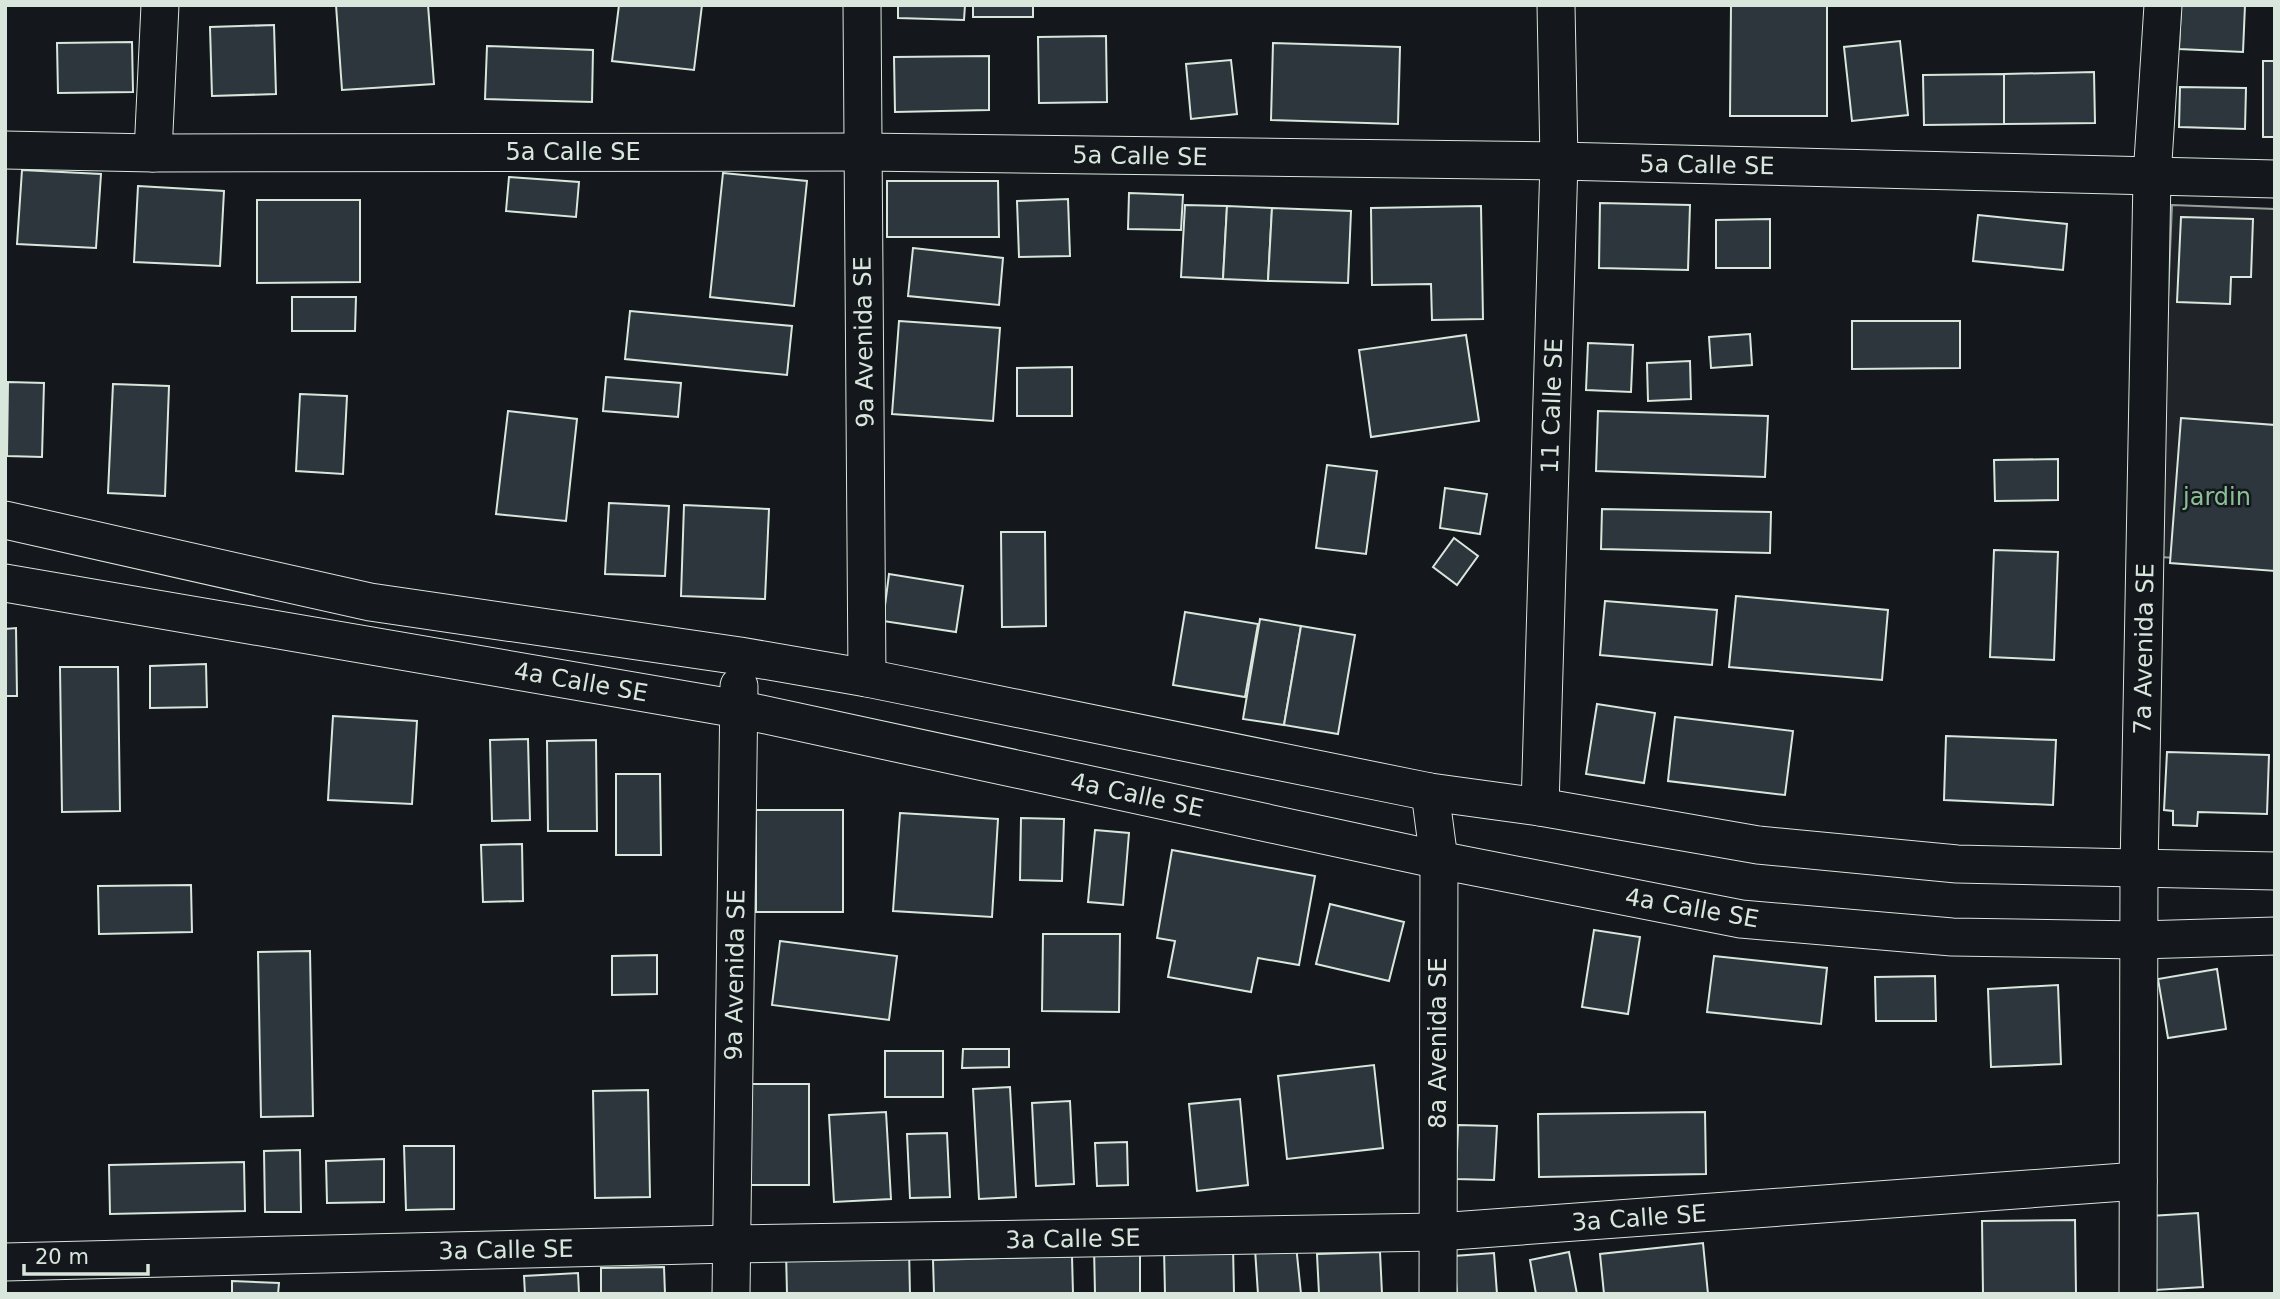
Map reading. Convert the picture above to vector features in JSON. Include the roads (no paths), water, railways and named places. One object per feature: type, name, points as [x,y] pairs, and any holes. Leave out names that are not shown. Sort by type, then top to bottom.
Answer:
[{"type":"street","points":[[153,153],[160,5]]},
{"type":"street","name":"9a Avenida SE","points":[[862,5],[867,678]]},
{"type":"street","name":"11 Calle SE","points":[[1540,807],[1559,162],[1556,5]]},
{"type":"street","name":"7a Avenida SE","points":[[2138,1294],[2139,870],[2152,177],[2163,5]]},
{"type":"street","name":"5a Calle SE","points":[[5,150],[153,153],[862,152],[1559,162],[2275,179]]},
{"type":"street","name":"4a Calle SE","points":[[5,520],[370,602],[740,656],[867,678],[1430,792],[1540,807],[1758,845],[1957,864],[2275,871]]},
{"type":"street","name":"4a Calle SE","points":[[5,583],[738,709],[1439,860],[1741,919],[1952,937],[2139,940],[2275,936]]},
{"type":"street","name":"9a Avenida SE","points":[[731,1294],[740,656]]},
{"type":"street","name":"8a Avenida SE","points":[[1430,792],[1439,860],[1438,1294]]},
{"type":"street","name":"3a Calle SE","points":[[5,1262],[731,1244],[1438,1233],[2138,1181]]},
{"type":"park label","name":"jardin","points":[[2217,497]]}]
